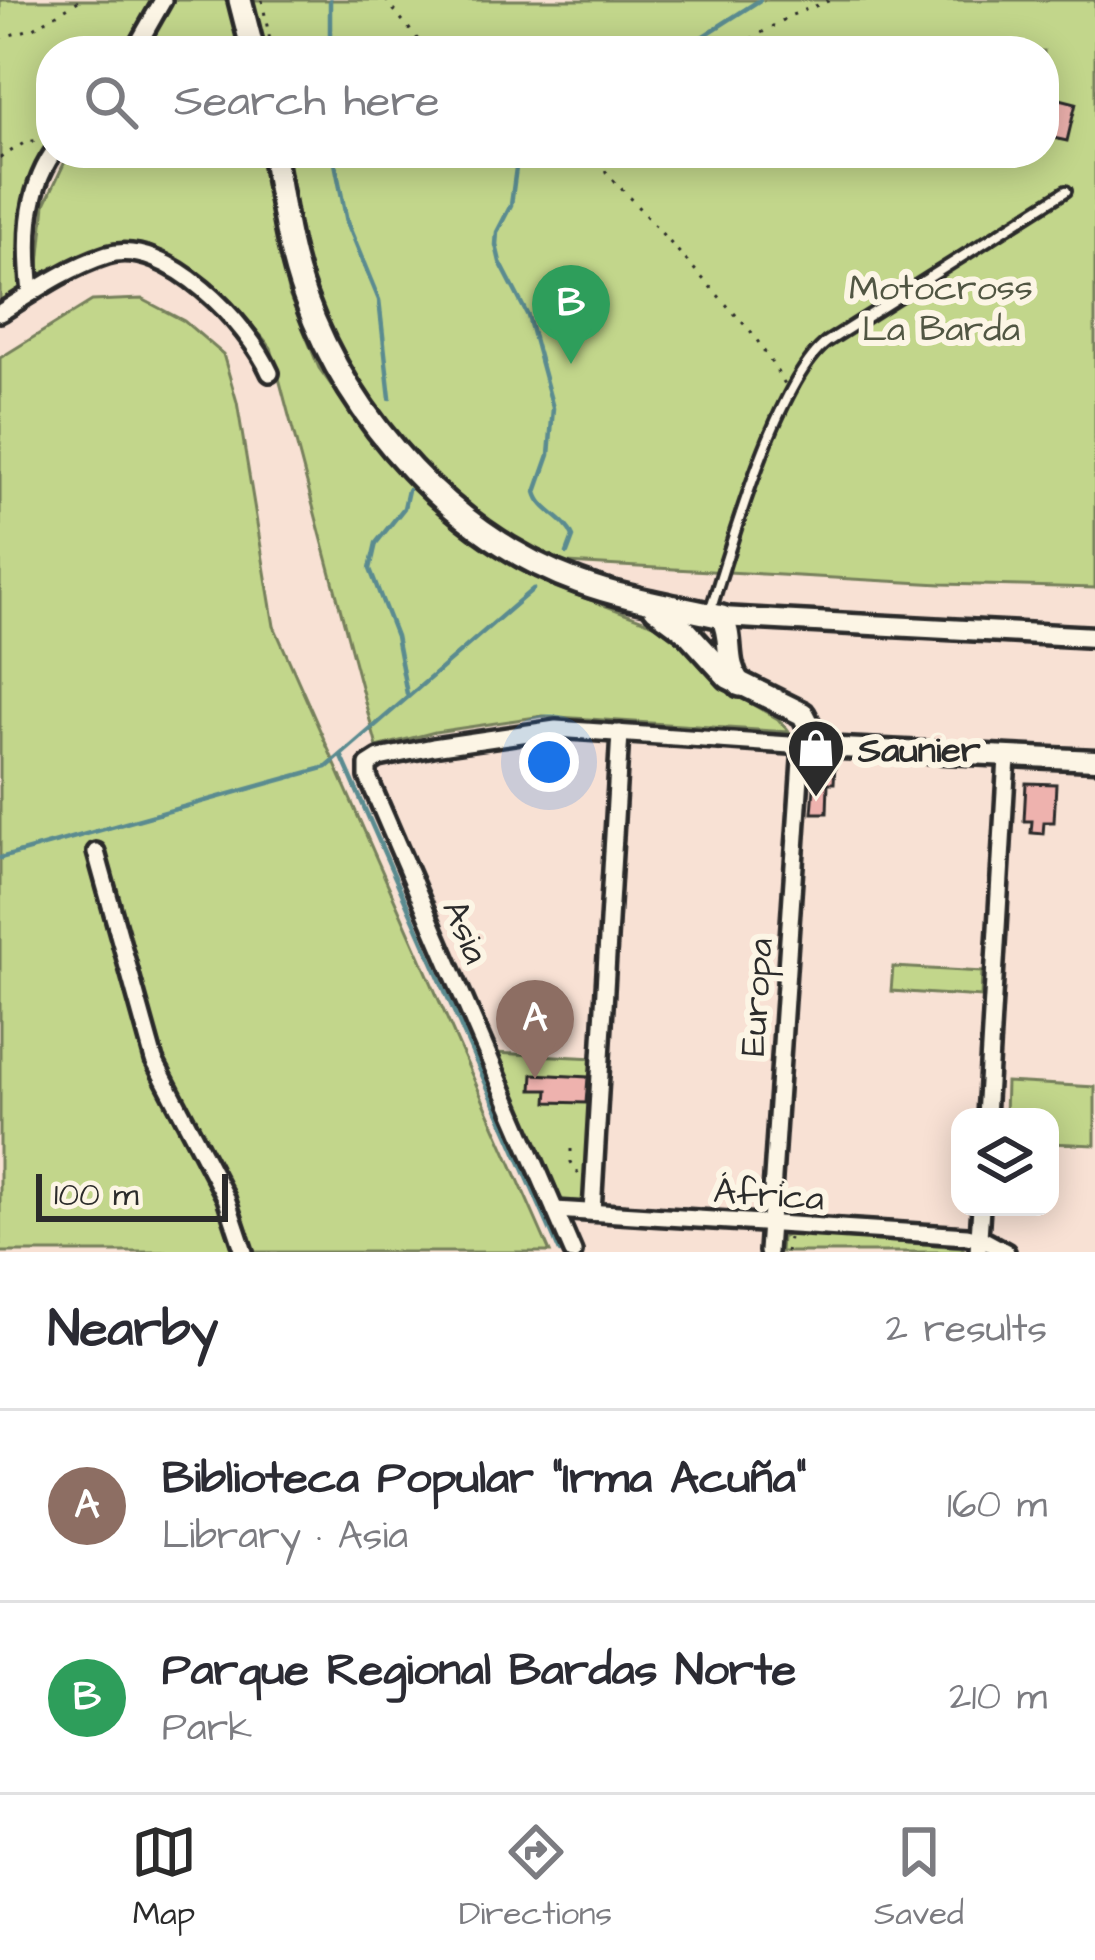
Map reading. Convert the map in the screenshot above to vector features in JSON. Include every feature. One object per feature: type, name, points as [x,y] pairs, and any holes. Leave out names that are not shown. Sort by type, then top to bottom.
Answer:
[{"type":"main road","points":[[240,0],[249,36]]},
{"type":"main road","points":[[276,168],[305,297],[338,369],[383,435],[442,497],[493,536],[573,580],[716,616],[728,631],[728,664],[740,685]]},
{"type":"main road","points":[[644,601],[686,631],[721,672],[803,714],[811,747]]},
{"type":"street","points":[[143,36],[163,0]]},
{"type":"street","points":[[31,293],[30,208],[42,168]]},
{"type":"street","points":[[0,313],[110,254],[142,255],[167,266],[218,303],[259,348],[270,374]]},
{"type":"street","points":[[716,616],[1095,637]]},
{"type":"street","name":"Asia","points":[[573,1252],[368,778],[368,765],[408,752],[542,730],[620,733]]},
{"type":"street","points":[[592,1212],[620,733],[1095,760]]},
{"type":"street","name":"Europa","points":[[768,1252],[811,747]]},
{"type":"street","points":[[987,1108],[1007,757]]},
{"type":"street","points":[[96,852],[154,1060],[226,1198],[244,1252]]},
{"type":"street","name":"África","points":[[555,1210],[770,1224],[978,1245]]},
{"type":"street","points":[[978,1245],[1006,1252]]},
{"type":"lane","points":[[716,616],[742,509],[806,361],[827,342],[1066,191]]},
{"type":"path","points":[[0,38],[34,28],[80,0]]},
{"type":"path","points":[[262,0],[269,36]]},
{"type":"path","points":[[386,0],[416,36]]},
{"type":"path","points":[[756,36],[831,0]]},
{"type":"path","points":[[0,158],[36,139]]},
{"type":"path","points":[[603,168],[754,334],[791,393]]},
{"type":"path","points":[[572,1149],[572,1166],[585,1184],[586,1163]]},
{"type":"green space","points":[[0,0],[163,0],[143,36],[36,36],[36,168],[42,168],[31,293],[0,313]]},
{"type":"green space","points":[[173,0],[231,0],[239,36],[154,36]]},
{"type":"green space","name":"Motocross La Barda","points":[[253,0],[1095,0],[1095,588],[567,563],[535,552],[453,496],[422,468],[369,404],[312,293],[285,168],[1059,168],[1059,36],[260,36]]},
{"type":"green space","points":[[62,168],[265,168],[288,292],[319,368],[344,403],[447,518],[514,565],[558,588],[662,627],[731,692],[778,719],[789,732],[543,716],[435,732],[377,747],[271,348],[207,284],[146,247],[105,247],[38,275],[45,204]]},
{"type":"green space","points":[[142,299],[184,321],[223,354],[237,402],[274,626],[550,1252],[0,1252],[0,358],[92,301]]},
{"type":"green space","points":[[893,967],[982,972],[981,997],[891,991]]},
{"type":"green space","points":[[494,1053],[595,1058],[586,1206],[561,1205]]},
{"type":"green space","points":[[1006,1082],[1095,1087],[1095,1145],[1059,1143],[1059,1108],[1005,1108]]},
{"type":"green space","points":[[789,1234],[961,1247],[966,1252],[780,1252],[781,1238]]},
{"type":"building","points":[[1059,99],[1076,103],[1067,141],[1059,139]]},
{"type":"building","points":[[816,763],[835,764],[834,783],[828,783],[827,813],[812,813]]},
{"type":"building","points":[[1026,783],[1056,784],[1054,822],[1044,822],[1043,834],[1031,833],[1032,821],[1024,821]]},
{"type":"building","points":[[533,1074],[588,1077],[586,1103],[547,1102],[548,1090],[532,1090]]},
{"type":"waterway","points":[[330,0],[330,36]]},
{"type":"waterway","points":[[704,36],[760,0]]},
{"type":"waterway","points":[[336,168],[347,222],[379,300],[390,398]]},
{"type":"waterway","points":[[516,168],[511,205],[497,232],[496,245],[528,316],[553,408],[549,455],[536,492],[573,537],[567,553]]},
{"type":"waterway","points":[[407,694],[396,636],[370,569],[376,543],[404,508],[408,490]]},
{"type":"waterway","points":[[0,858],[327,767],[533,589]]},
{"type":"waterway","points":[[342,757],[560,1252]]},
{"type":"place","name":"Parque Regional Bardas Norte","points":[[571,364]]},
{"type":"place","name":"Saunier","points":[[816,799]]},
{"type":"place","name":"Biblioteca Popular \"Irma Acuña\"","points":[[535,1079]]}]
